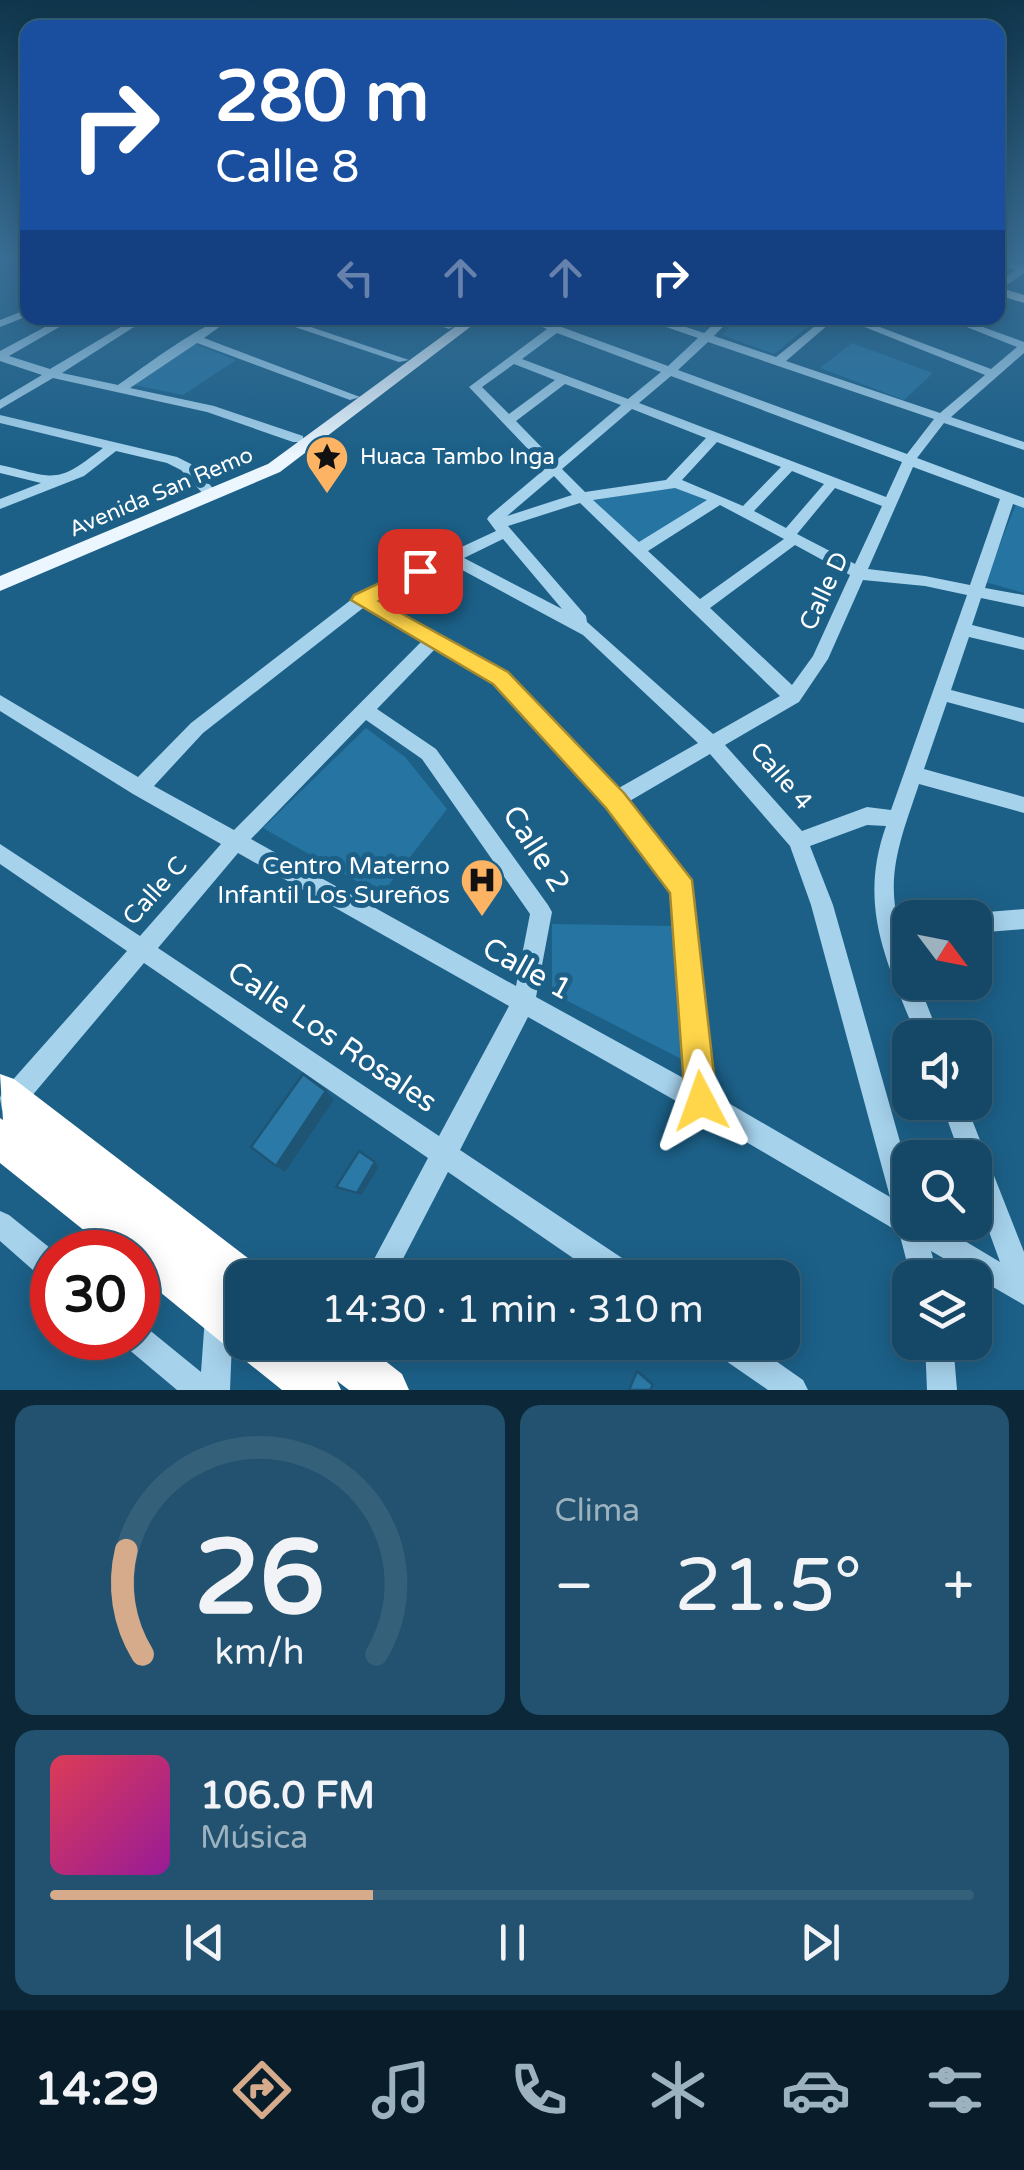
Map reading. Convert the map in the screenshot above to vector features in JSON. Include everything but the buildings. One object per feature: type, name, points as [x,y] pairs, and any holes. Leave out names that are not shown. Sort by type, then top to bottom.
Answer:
[{"type":"highway","points":[[4,1110],[225,1298]]},
{"type":"highway","points":[[336,1360],[386,1390]]},
{"type":"main road","name":"Avenida San Remo","points":[[0,584],[209,491],[266,461],[450,325]]},
{"type":"main road","name":"Avenida San Remo","points":[[0,571],[274,468],[466,325]]},
{"type":"street","points":[[0,357],[57,325]]},
{"type":"street","points":[[0,405],[132,325]]},
{"type":"street","points":[[121,388],[216,325]]},
{"type":"street","points":[[300,325],[403,360]]},
{"type":"street","points":[[548,325],[1016,500],[976,590],[898,818],[881,880],[880,900],[892,919]]},
{"type":"street","points":[[673,325],[1024,446]]},
{"type":"street","points":[[590,631],[494,519],[719,325]]},
{"type":"street","points":[[778,361],[822,325]]},
{"type":"street","points":[[865,325],[993,374]]},
{"type":"street","points":[[967,325],[1024,347]]},
{"type":"street","points":[[556,328],[475,387],[582,497],[793,697]]},
{"type":"street","points":[[194,338],[354,397]]},
{"type":"street","name":"Calle D","points":[[615,800],[793,697],[820,659],[910,460],[941,419],[1024,347]]},
{"type":"street","points":[[0,357],[52,374],[233,415],[298,438]]},
{"type":"street","points":[[512,359],[890,504]]},
{"type":"street","points":[[508,422],[564,379]]},
{"type":"street","points":[[0,419],[115,445],[186,467],[209,491]]},
{"type":"street","points":[[672,482],[715,437]]},
{"type":"street","points":[[0,504],[89,467],[115,445]]},
{"type":"street","points":[[745,512],[790,466]]},
{"type":"street","points":[[0,468],[54,482]]},
{"type":"street","points":[[140,788],[198,728],[362,600],[500,528],[582,497],[672,482],[719,499],[861,574],[976,590],[1024,601]]},
{"type":"street","points":[[698,608],[791,537],[833,482]]},
{"type":"street","points":[[638,550],[719,499]]},
{"type":"street","name":"Calle 4","points":[[450,557],[590,631],[714,746],[798,841],[822,905],[892,1160]]},
{"type":"street","points":[[362,600],[500,678],[615,800],[683,889],[701,1101]]},
{"type":"street","points":[[962,629],[1024,644]]},
{"type":"street","name":"Calle C","points":[[4,1110],[238,839],[433,640]]},
{"type":"street","points":[[940,694],[1024,716]]},
{"type":"street","name":"Calle 1","points":[[0,702],[140,788],[238,839],[892,1212]]},
{"type":"street","name":"Calle 2","points":[[363,709],[428,754],[541,912],[524,1002],[388,1260]]},
{"type":"street","points":[[913,774],[1024,805]]},
{"type":"street","points":[[798,841],[867,816],[898,818]]},
{"type":"street","name":"Calle Los Rosales","points":[[0,853],[600,1260]]},
{"type":"street","points":[[992,922],[1024,919]]},
{"type":"street","points":[[992,1204],[1024,1290]]},
{"type":"street","points":[[0,1224],[30,1249]]},
{"type":"street","name":"Calle 1","points":[[939,1240],[1024,1290]]},
{"type":"street","points":[[215,1390],[225,1348]]},
{"type":"street","points":[[160,1358],[200,1390]]},
{"type":"street","points":[[749,1360],[793,1390]]},
{"type":"street","points":[[941,1360],[942,1390]]},
{"type":"shaded area","points":[[733,325],[810,325],[774,354],[722,335]]},
{"type":"shaded area","points":[[193,343],[236,360],[183,395],[134,385]]},
{"type":"shaded area","points":[[852,343],[933,373],[904,400],[820,368]]},
{"type":"shaded area","points":[[678,487],[712,500],[641,545],[592,500]]},
{"type":"shaded area","points":[[1016,504],[1024,508],[1024,593],[985,582]]},
{"type":"shaded area","points":[[366,728],[405,757],[447,809],[381,895],[263,828]]},
{"type":"shaded area","points":[[552,924],[675,926],[697,1067],[552,993]]},
{"type":"place","name":"Huaca Tambo Inga","points":[[327,495]]},
{"type":"place","name":"Centro Materno Infantil Los Sureños","points":[[482,918]]},
{"type":"route","points":[[420,571],[362,600],[500,678],[615,800],[683,889],[701,1101]]}]
